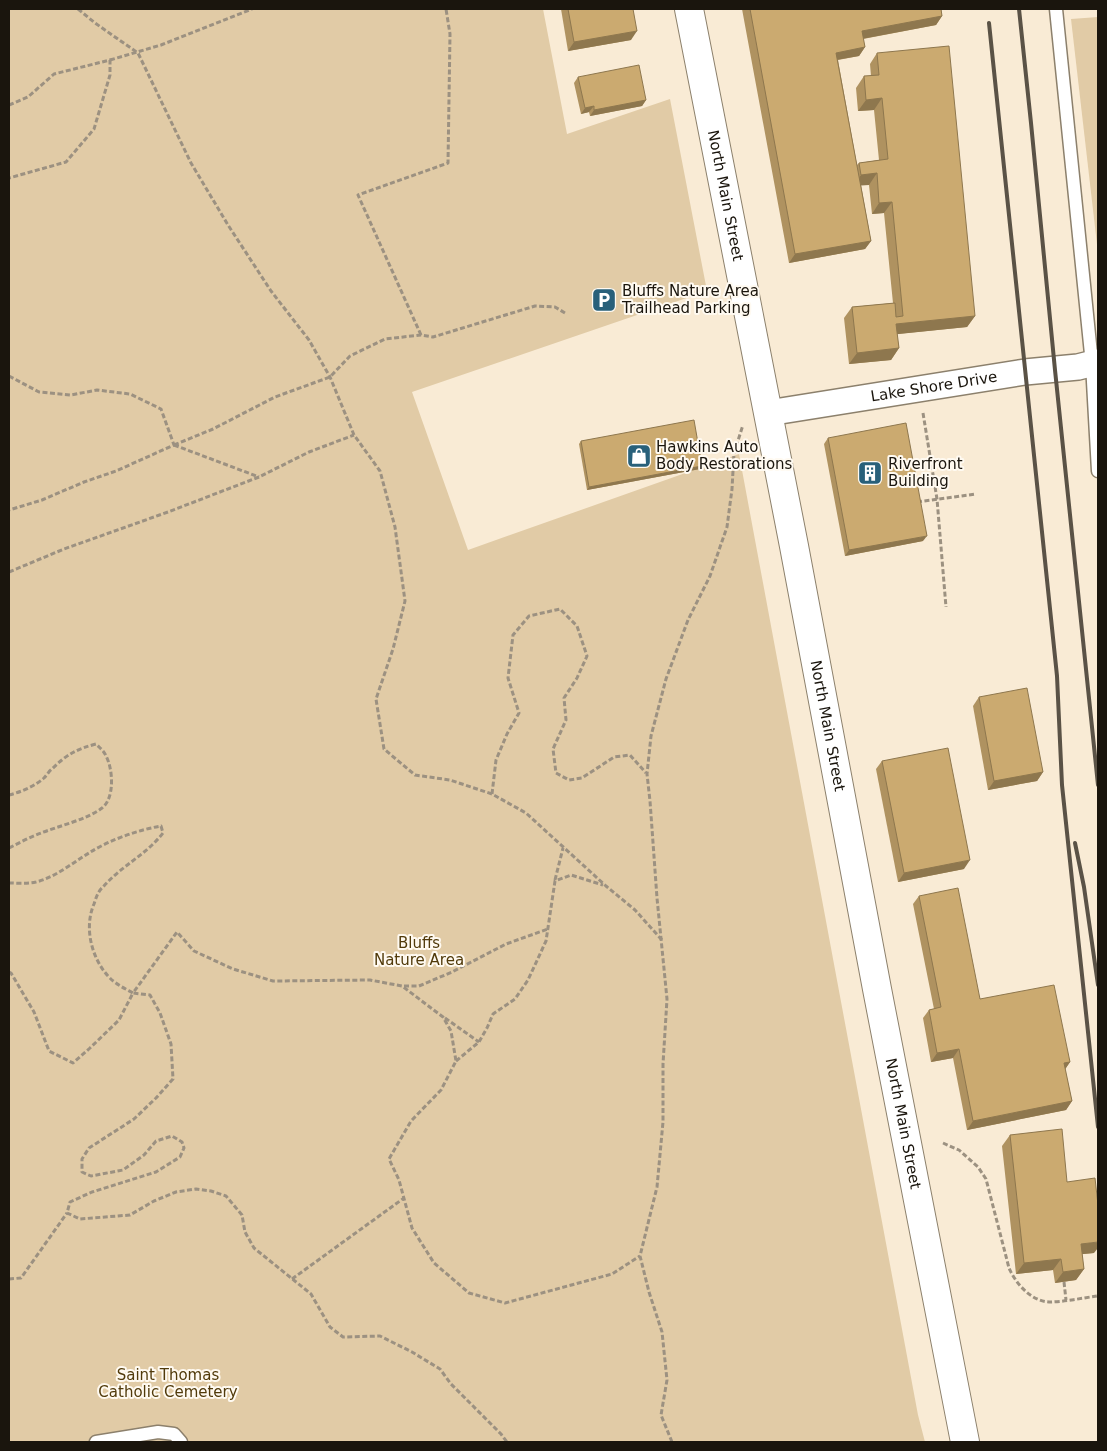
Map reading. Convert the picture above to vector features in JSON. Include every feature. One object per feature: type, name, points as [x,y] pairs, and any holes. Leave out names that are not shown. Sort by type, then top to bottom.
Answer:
[{"type":"main road","name":"North Main Street","points":[[689,9],[965,1442]]},
{"type":"street","name":"Lake Shore Drive","points":[[768,414],[1025,372],[1055,370],[1095,363]]},
{"type":"lane","points":[[1056,9],[1095,363],[1098,471]]},
{"type":"lane","points":[[96,1442],[158,1432],[174,1434],[181,1442]]},
{"type":"path","points":[[78,9],[138,53],[191,162],[228,225],[271,291],[309,340],[330,377],[354,435],[380,471],[395,527],[405,601],[393,649],[376,699],[384,749],[415,775],[450,780],[492,794],[526,813],[563,848],[635,910],[662,940]]},
{"type":"path","points":[[9,105],[28,97],[54,74],[138,53],[252,9]]},
{"type":"path","points":[[421,335],[358,195],[448,163],[450,34],[446,9]]},
{"type":"path","points":[[9,178],[66,162],[94,129],[110,75],[110,60]]},
{"type":"path","points":[[9,510],[42,500],[116,471],[213,428],[275,397],[330,377],[350,356],[385,339],[421,335],[433,337],[535,306],[555,307],[565,313]]},
{"type":"path","points":[[9,376],[39,392],[71,395],[97,390],[130,394],[160,408],[174,445],[259,477]]},
{"type":"path","points":[[923,412],[937,499],[946,607]]},
{"type":"path","points":[[672,1442],[661,1415],[666,1380],[662,1332],[640,1256],[656,1188],[663,1122],[667,999],[647,774],[651,736],[666,679],[688,620],[710,576],[727,527],[734,453],[745,419],[768,414]]},
{"type":"path","points":[[9,572],[64,549],[259,477],[310,452],[354,435]]},
{"type":"path","points":[[916,502],[976,494]]},
{"type":"path","points":[[492,794],[496,760],[506,734],[519,713],[508,678],[514,635],[529,616],[560,609],[577,626],[587,656],[577,678],[564,698],[566,720],[553,749],[556,774],[569,780],[582,778],[614,757],[630,755],[647,774]]},
{"type":"path","points":[[9,796],[44,778],[63,759],[78,748],[96,744],[109,762],[112,778],[109,795],[104,806],[94,813],[38,834],[9,848]]},
{"type":"path","points":[[9,883],[34,882],[56,875],[92,851],[114,840],[161,826],[163,833],[156,842],[115,874],[100,889],[89,924],[91,944],[97,960],[107,975],[120,986],[133,993],[150,995],[160,1013],[171,1044],[173,1079],[134,1119],[89,1148],[82,1159],[82,1172],[91,1176],[123,1170],[144,1155],[156,1141],[172,1136],[182,1142],[184,1148],[180,1156],[156,1172],[92,1192],[70,1202],[67,1213],[22,1278],[9,1279]]},
{"type":"path","points":[[563,848],[555,881],[546,941],[528,980],[515,999],[493,1014],[479,1042],[456,1061],[441,1090],[410,1121],[389,1158],[399,1180],[412,1228],[434,1263],[469,1293],[506,1303],[612,1274],[640,1256]]},
{"type":"path","points":[[555,881],[571,874],[606,886]]},
{"type":"path","points":[[9,972],[34,1012],[50,1051],[73,1063],[120,1020],[133,993],[177,932],[194,951],[233,969],[273,981],[370,980],[402,986],[419,986],[452,972],[506,944],[548,929]]},
{"type":"path","points":[[402,986],[443,1017],[451,1031],[456,1061]]},
{"type":"path","points":[[432,1009],[479,1042]]},
{"type":"path","points":[[943,1143],[959,1150],[978,1167],[986,1179],[1013,1279],[1032,1297],[1048,1302],[1097,1296]]},
{"type":"path","points":[[67,1213],[80,1220],[130,1215],[154,1201],[176,1192],[196,1189],[226,1196],[242,1215],[245,1232],[254,1248],[312,1294],[330,1327],[343,1337],[380,1336],[440,1369],[451,1384],[507,1442]]},
{"type":"path","points":[[292,1279],[404,1198]]},
{"type":"path","points":[[1064,1282],[1066,1300]]},
{"type":"green space","name":"Bluffs Nature Area","points":[[9,9],[543,9],[567,134],[670,99],[707,291],[412,392],[468,550],[739,454],[918,1415],[925,1442],[9,1442]]},
{"type":"green space","points":[[1098,17],[1098,253],[1071,19]]},
{"type":"building","points":[[568,9],[633,9],[637,31],[574,42]]},
{"type":"building","points":[[750,9],[941,9],[942,16],[862,31],[865,47],[836,53],[871,241],[795,254]]},
{"type":"building","points":[[949,46],[975,316],[896,324],[899,348],[857,353],[852,307],[895,303],[896,317],[903,316],[892,202],[879,203],[877,173],[861,175],[859,163],[888,159],[882,98],[866,100],[864,76],[879,75],[877,53]]},
{"type":"building","points":[[639,65],[646,100],[594,110],[594,106],[585,108],[578,77]]},
{"type":"building","name":"Hawkins Auto Body Restorations","points":[[694,420],[702,466],[589,487],[581,441]]},
{"type":"building","name":"Riverfront Building","points":[[906,423],[927,536],[849,550],[828,438]]},
{"type":"building","points":[[1027,688],[1043,772],[994,781],[979,697]]},
{"type":"building","points":[[948,748],[970,860],[904,873],[882,761]]},
{"type":"building","points":[[958,888],[980,999],[1054,985],[1070,1062],[1064,1063],[1072,1101],[973,1121],[959,1049],[937,1053],[929,1010],[941,1007],[919,896]]},
{"type":"building","points":[[1062,1129],[1067,1182],[1095,1178],[1098,1205],[1098,1242],[1081,1244],[1084,1269],[1063,1272],[1061,1259],[1024,1263],[1010,1135]]},
{"type":"railway","points":[[1019,9],[1098,785]]},
{"type":"railway","points":[[989,23],[1057,676],[1062,785],[1098,1127]]},
{"type":"railway","points":[[1075,843],[1084,887],[1098,985]]},
{"type":"place","name":"Bluffs Nature Area Trailhead Parking","points":[[604,300]]},
{"type":"place","name":"Hawkins Auto Body Restorations","points":[[639,456]]},
{"type":"place","name":"Riverfront Building","points":[[870,473]]},
{"type":"park label","name":"Saint Thomas Catholic Cemetery","points":[[168,1384]]}]
